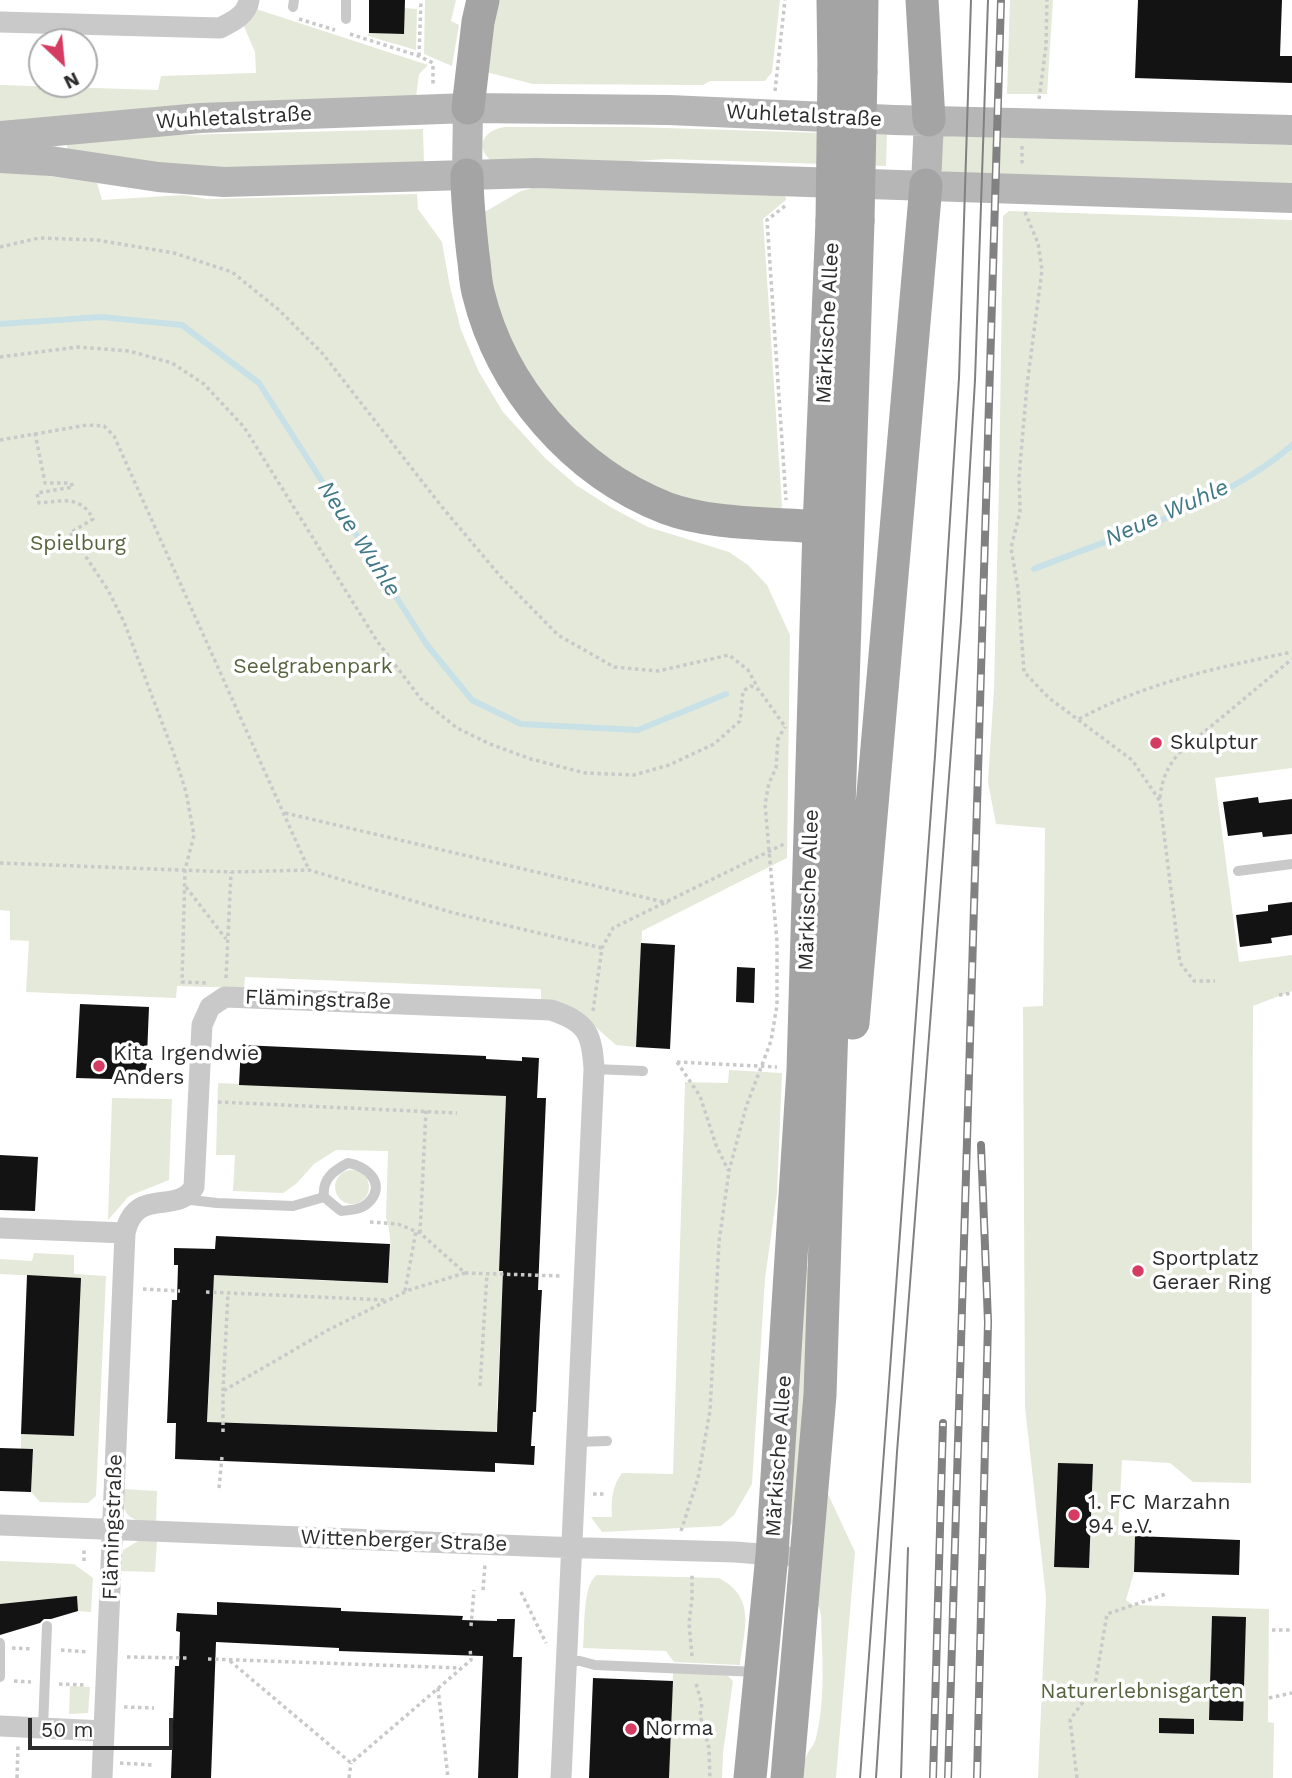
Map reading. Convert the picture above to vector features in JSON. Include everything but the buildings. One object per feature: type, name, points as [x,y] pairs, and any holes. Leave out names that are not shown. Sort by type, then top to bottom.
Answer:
[{"type":"main road","points":[[483,0],[468,108],[467,175],[477,291],[495,342],[521,391],[550,429],[588,463],[626,489],[668,509],[719,520],[806,526]]},
{"type":"main road","name":"Märkische Allee","points":[[833,0],[847,71]]},
{"type":"main road","name":"Märkische Allee","points":[[787,1778],[820,1395],[847,71],[862,0]]},
{"type":"main road","points":[[820,1395],[926,185],[929,120],[922,0]]},
{"type":"main road","name":"Wuhletalstraße","points":[[0,136],[200,118],[468,108],[669,110],[1292,131]]},
{"type":"main road","points":[[0,158],[51,161],[158,177],[225,182],[536,173],[1292,198]]},
{"type":"main road","name":"Märkische Allee","points":[[750,1778],[772,1555],[803,1070],[806,526],[845,221]]},
{"type":"street","points":[[0,22],[220,28],[242,15],[249,5],[249,0]]},
{"type":"street","name":"Flämingstraße","points":[[182,1199],[189,1195],[194,1187],[202,1025],[210,1007],[225,997],[551,1010],[569,1016],[582,1026]]},
{"type":"street","points":[[561,1778],[594,1069],[592,1041],[582,1026]]},
{"type":"street","points":[[0,1228],[125,1233],[127,1222],[139,1208],[152,1202],[182,1199]]},
{"type":"street","name":"Flämingstraße","points":[[102,1770],[125,1233]]},
{"type":"street","name":"Wittenberger Straße","points":[[0,1525],[486,1545],[735,1552],[808,1558]]},
{"type":"street","points":[[10,1727],[104,1731]]},
{"type":"lane","points":[[346,0],[346,19]]},
{"type":"lane","points":[[1238,871],[1292,864]]},
{"type":"lane","points":[[594,1069],[643,1071]]},
{"type":"lane","points":[[348,1163],[362,1166],[372,1175],[375,1189],[370,1202],[360,1209],[341,1211],[324,1197],[326,1181],[335,1170],[348,1163]]},
{"type":"lane","points":[[182,1199],[293,1206],[324,1197]]},
{"type":"lane","points":[[576,1442],[607,1441]]},
{"type":"lane","points":[[43,1728],[47,1626]]},
{"type":"lane","points":[[0,1643],[0,1677]]},
{"type":"lane","points":[[566,1661],[595,1665],[761,1673]]},
{"type":"path","points":[[419,56],[421,0]]},
{"type":"path","points":[[775,91],[785,0]]},
{"type":"path","points":[[1021,122],[1039,101],[1046,46],[1047,0]]},
{"type":"path","points":[[432,88],[433,63]]},
{"type":"path","points":[[793,199],[767,220],[787,509],[806,526]]},
{"type":"path","points":[[1022,206],[1038,243],[1042,270],[1027,385],[1019,477],[1020,512],[1011,548],[1018,588],[1024,672],[1049,698],[1132,760],[1160,801]]},
{"type":"path","points":[[0,247],[39,238],[97,240],[174,253],[232,272],[279,310],[323,354],[442,507],[501,577],[558,635],[614,667],[657,671],[729,654],[748,670],[790,734]]},
{"type":"path","points":[[0,357],[78,347],[129,351],[172,363],[204,384],[244,428],[377,641],[421,699],[457,728],[490,744],[586,774],[634,775],[670,765],[714,744],[740,721],[743,691],[751,686],[759,690]]},
{"type":"path","points":[[0,440],[87,425],[104,426],[114,436],[309,870]]},
{"type":"path","points":[[35,433],[45,483],[71,483],[73,487],[37,493],[39,503],[72,501],[88,509],[93,519],[70,533],[108,590],[124,622],[174,754],[186,792],[194,835],[186,870],[182,982],[214,983]]},
{"type":"path","points":[[1079,719],[1101,707],[1199,672],[1292,652]]},
{"type":"path","points":[[1215,981],[1194,981],[1180,963],[1160,801],[1162,780],[1181,752],[1292,659]]},
{"type":"path","points":[[680,1533],[698,1478],[710,1411],[718,1255],[729,1171],[746,1107],[771,1041],[776,1005],[776,942],[765,804],[769,783],[776,768],[778,738],[785,727]]},
{"type":"path","points":[[284,813],[668,903]]},
{"type":"path","points":[[582,1026],[593,1014],[602,948],[613,928],[789,842]]},
{"type":"path","points":[[0,863],[231,872],[309,870],[454,913],[602,948]]},
{"type":"path","points":[[225,984],[231,872]]},
{"type":"path","points":[[185,885],[228,940]]},
{"type":"path","points":[[1279,995],[1292,993]]},
{"type":"path","points":[[729,1171],[716,1145],[700,1096],[677,1062],[786,1068]]},
{"type":"path","points":[[213,1102],[457,1113]]},
{"type":"path","points":[[405,1292],[418,1232],[426,1110]]},
{"type":"path","points":[[370,1222],[398,1224],[418,1232],[466,1273]]},
{"type":"path","points":[[223,1391],[330,1329],[405,1292],[466,1273],[562,1276]]},
{"type":"path","points":[[480,1386],[487,1273]]},
{"type":"path","points":[[206,1292],[388,1300]]},
{"type":"path","points":[[223,1433],[228,1293]]},
{"type":"path","points":[[219,1488],[222,1457]]},
{"type":"path","points":[[482,1590],[486,1545]]},
{"type":"path","points":[[471,1626],[474,1590]]},
{"type":"path","points":[[521,1592],[547,1643]]},
{"type":"path","points":[[1077,1778],[1070,1720],[1095,1685],[1107,1614],[1166,1594]]},
{"type":"path","points":[[1272,1630],[1292,1630]]},
{"type":"path","points":[[349,1778],[351,1763],[471,1660],[470,1648]]},
{"type":"path","points":[[107,1653],[120,1657],[188,1658]]},
{"type":"path","points":[[208,1659],[462,1668]]},
{"type":"path","points":[[230,1661],[351,1763]]},
{"type":"path","points":[[438,1688],[448,1778]]},
{"type":"path","points":[[1269,1698],[1292,1693]]},
{"type":"path","points":[[105,1706],[154,1707]]},
{"type":"path","points":[[10,1727],[17,1778]]},
{"type":"path","points":[[102,1770],[153,1765]]},
{"type":"green space","points":[[425,0],[456,0],[451,21],[459,25],[452,66],[424,54]]},
{"type":"green space","points":[[497,0],[780,0],[772,72],[765,81],[710,81],[703,85],[533,84],[486,72]]},
{"type":"green space","points":[[1010,0],[1053,0],[1047,94],[1007,94]]},
{"type":"green space","points":[[404,8],[417,9],[416,50],[368,36],[369,33],[403,34]]},
{"type":"green space","points":[[256,9],[428,65],[419,74],[416,97],[0,126],[0,85],[28,86],[28,98],[98,98],[98,88],[158,90],[161,76],[256,73],[255,52],[243,24]]},
{"type":"green space","points":[[504,127],[634,127],[887,135],[886,166],[668,159],[579,164],[495,163],[484,152],[483,142],[490,132]]},
{"type":"green space","points":[[423,129],[424,165],[264,170],[178,167],[76,153],[67,148],[68,140],[94,137]]},
{"type":"green space","points":[[943,136],[1292,145],[1292,186],[946,175],[941,170]]},
{"type":"green space","name":"Seelgrabenpark","points":[[0,169],[97,183],[102,200],[183,195],[207,199],[417,194],[418,209],[442,242],[461,330],[479,372],[503,412],[545,458],[576,485],[648,527],[729,552],[748,565],[767,585],[790,635],[787,858],[642,931],[636,1047],[616,1045],[575,1009],[541,1000],[541,989],[245,977],[244,988],[177,986],[176,998],[26,992],[29,941],[10,940],[10,911],[0,910]]},
{"type":"green space","points":[[533,188],[785,195],[786,200],[763,219],[781,510],[704,505],[627,475],[557,419],[496,317],[481,214],[521,191]]},
{"type":"green space","name":"Naturerlebnisgarten","points":[[1009,211],[1292,220],[1292,768],[1215,778],[1239,962],[1292,955],[1292,991],[1253,1006],[1251,1483],[1193,1482],[1170,1463],[1122,1460],[1118,1535],[1135,1536],[1134,1572],[1126,1600],[1133,1605],[1269,1609],[1268,1722],[1274,1723],[1273,1778],[1038,1778],[1046,1597],[1025,1407],[1023,1007],[1043,1006],[1045,828],[996,824],[988,782],[994,689],[1003,216]]},
{"type":"green space","points":[[729,1070],[782,1073],[777,1193],[765,1279],[752,1484],[734,1515],[721,1526],[602,1532],[591,1517],[612,1517],[613,1494],[622,1473],[673,1474],[685,1082],[728,1083]]},
{"type":"green space","points":[[218,1083],[506,1096],[505,1113],[509,1114],[505,1131],[499,1271],[538,1273],[500,1340],[497,1409],[502,1427],[497,1427],[496,1432],[302,1425],[284,1428],[284,1424],[249,1426],[249,1423],[207,1424],[209,1388],[206,1285],[214,1285],[214,1275],[249,1277],[250,1274],[266,1275],[266,1278],[335,1281],[335,1278],[352,1279],[352,1282],[388,1283],[390,1250],[386,1217],[388,1151],[336,1150],[314,1164],[296,1184],[283,1193],[233,1191],[235,1155],[216,1155]]},
{"type":"green space","points":[[112,1098],[172,1099],[169,1180],[129,1196],[108,1220]]},
{"type":"green space","points":[[352,1170],[364,1175],[369,1187],[364,1199],[352,1204],[340,1199],[335,1187],[340,1175]]},
{"type":"green space","points":[[34,1253],[74,1255],[74,1274],[106,1276],[96,1496],[88,1503],[40,1502],[31,1492],[33,1450],[21,1449],[21,1434],[74,1436],[80,1278],[0,1274],[0,1259],[32,1261]]},
{"type":"green space","points":[[806,1267],[814,1267],[806,1479],[790,1525]]},
{"type":"green space","points":[[122,1489],[157,1491],[156,1523],[129,1516],[124,1506]]},
{"type":"green space","points":[[827,1492],[855,1552],[836,1778],[800,1778],[805,1759],[816,1738],[821,1708],[821,1615],[819,1607],[815,1605]]},
{"type":"green space","points":[[140,1540],[157,1541],[155,1572],[119,1571],[123,1550]]},
{"type":"green space","points":[[0,1561],[74,1564],[93,1578],[91,1612],[78,1611],[77,1596],[0,1604]]},
{"type":"green space","points":[[597,1575],[719,1578],[739,1595],[743,1605],[745,1627],[740,1665],[674,1662],[666,1651],[583,1648],[585,1608],[589,1588]]},
{"type":"green space","points":[[673,1672],[727,1675],[733,1681],[722,1778],[669,1778]]},
{"type":"green space","points":[[70,1686],[90,1687],[88,1713],[69,1714]]},
{"type":"waterway","name":"Neue Wuhle","points":[[0,324],[101,317],[182,325],[259,383],[427,645],[472,700],[521,724],[638,730],[726,694]]},
{"type":"waterway","name":"Neue Wuhle","points":[[1034,569],[1169,517],[1203,501],[1266,466],[1292,445]]},
{"type":"tram line","points":[[860,1778],[935,756],[959,378],[971,0]]},
{"type":"tram line","points":[[876,1778],[897,1452],[961,621],[975,380],[988,0]]},
{"type":"tram line","points":[[901,1778],[908,1548]]},
{"type":"railway","points":[[948,1778],[1001,0]]},
{"type":"railway","points":[[977,1778],[988,1322],[981,1145]]},
{"type":"railway","points":[[933,1778],[943,1423]]},
{"type":"place","name":"Skulptur","points":[[1156,743]]},
{"type":"place","name":"Kita Irgendwie Anders","points":[[99,1066]]},
{"type":"place","name":"Sportplatz Geraer Ring","points":[[1138,1271]]},
{"type":"place","name":"1. FC Marzahn 94 e.V.","points":[[1074,1515]]},
{"type":"place","name":"Norma","points":[[631,1729]]},
{"type":"park label","name":"Spielburg","points":[[78,544]]}]
